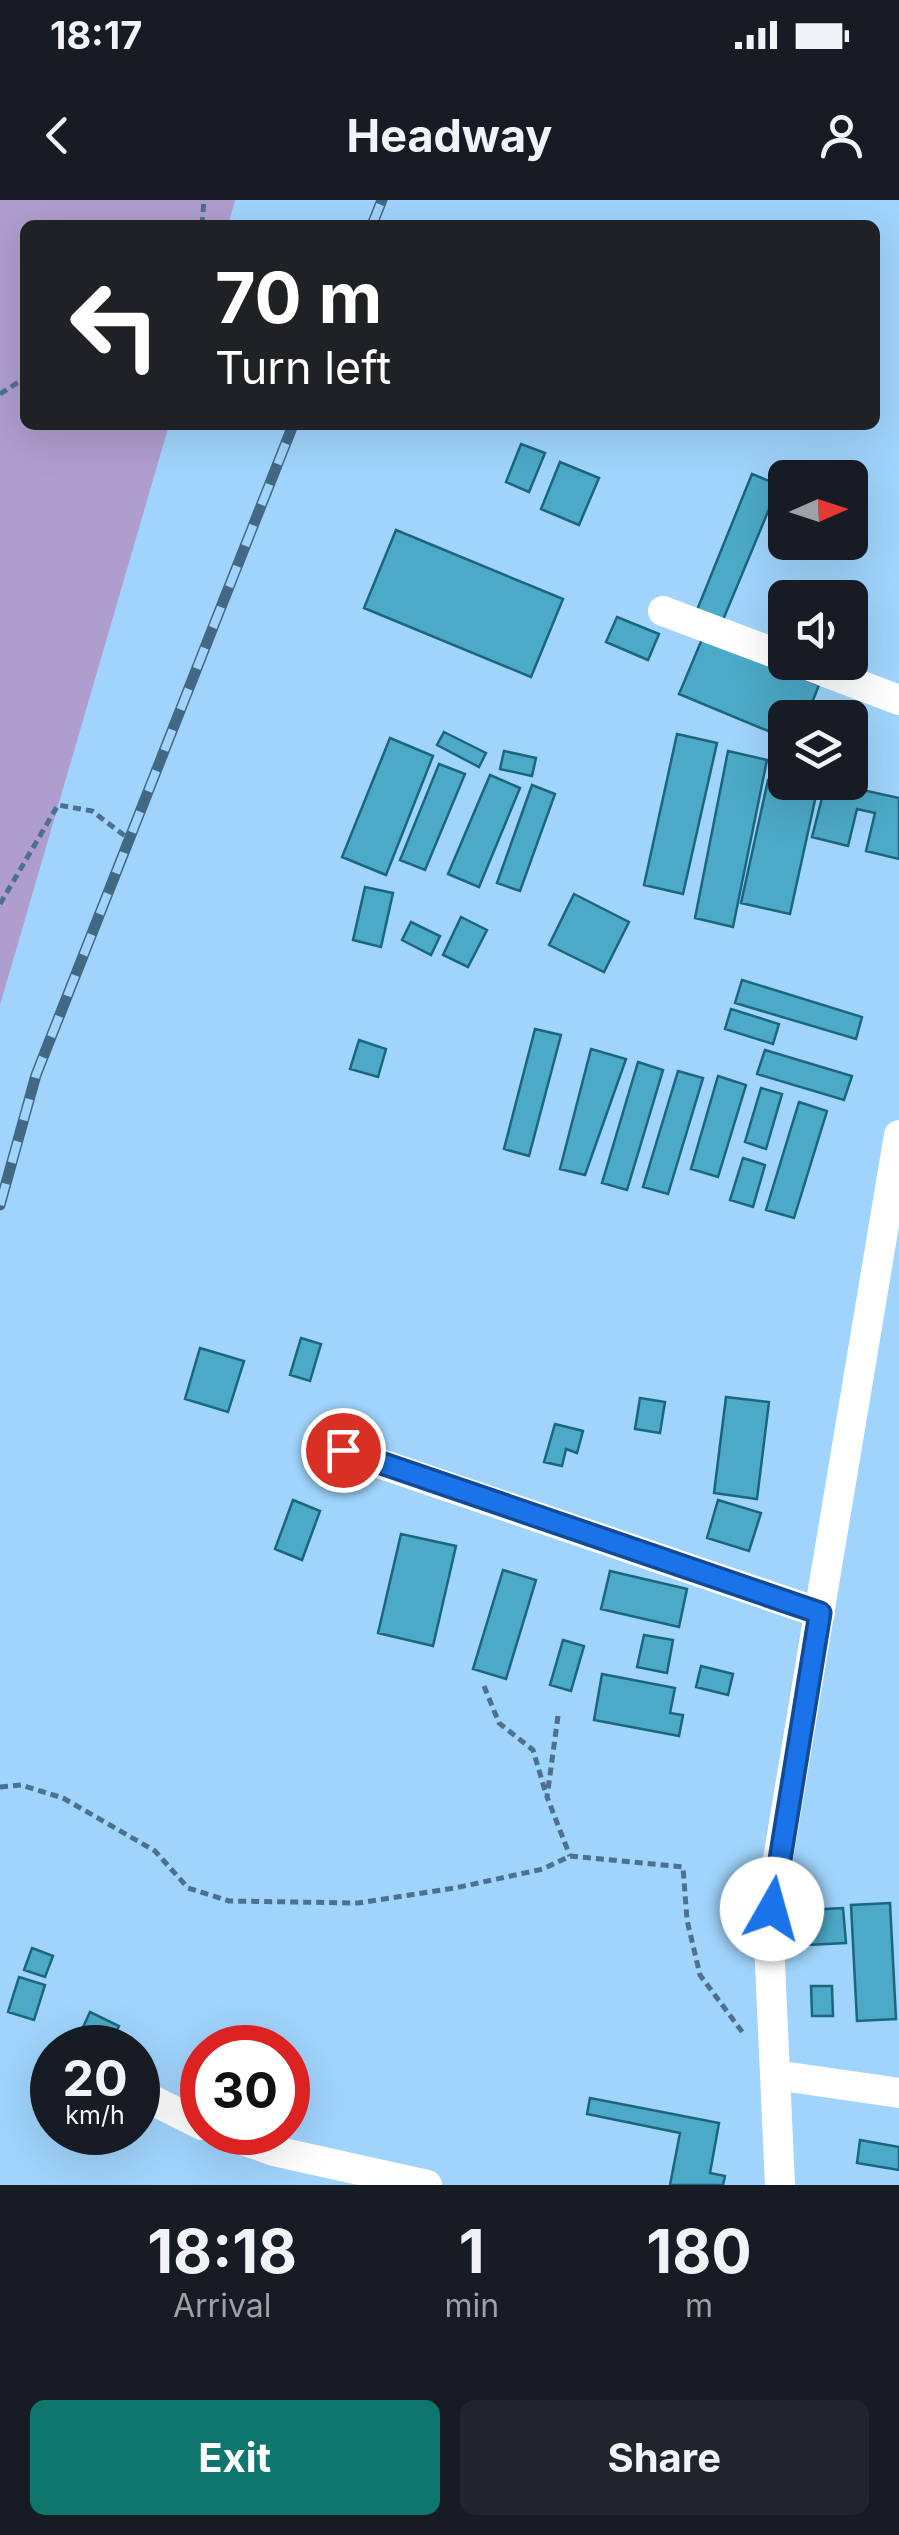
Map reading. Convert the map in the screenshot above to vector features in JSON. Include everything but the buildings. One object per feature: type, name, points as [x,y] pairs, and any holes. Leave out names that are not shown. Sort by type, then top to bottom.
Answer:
[{"type":"street","points":[[663,612],[768,651]]},
{"type":"street","points":[[846,680],[899,700]]},
{"type":"street","points":[[780,2185],[768,1941],[775,1877],[899,1135]]},
{"type":"street","points":[[343,1450],[820,1613]]},
{"type":"street","points":[[774,2076],[899,2093]]},
{"type":"street","points":[[292,2155],[427,2185]]},
{"type":"path","points":[[0,904],[58,805],[92,811],[130,839]]},
{"type":"path","points":[[484,1686],[499,1723],[533,1750],[570,1856]]},
{"type":"path","points":[[547,1797],[558,1716]]},
{"type":"path","points":[[0,1787],[21,1785],[63,1798],[155,1851],[188,1888],[230,1901],[358,1902],[472,1884],[543,1868],[570,1856],[683,1867],[687,1920],[700,1975],[774,2076]]},
{"type":"shaded area","points":[[0,200],[235,200],[229,220],[20,220],[20,430],[168,430],[0,1005]]},
{"type":"railway","points":[[374,220],[382,200]]},
{"type":"railway","points":[[0,1205],[36,1075],[291,430]]},
{"type":"route","points":[[343,1450],[820,1613],[772,1909]]}]
